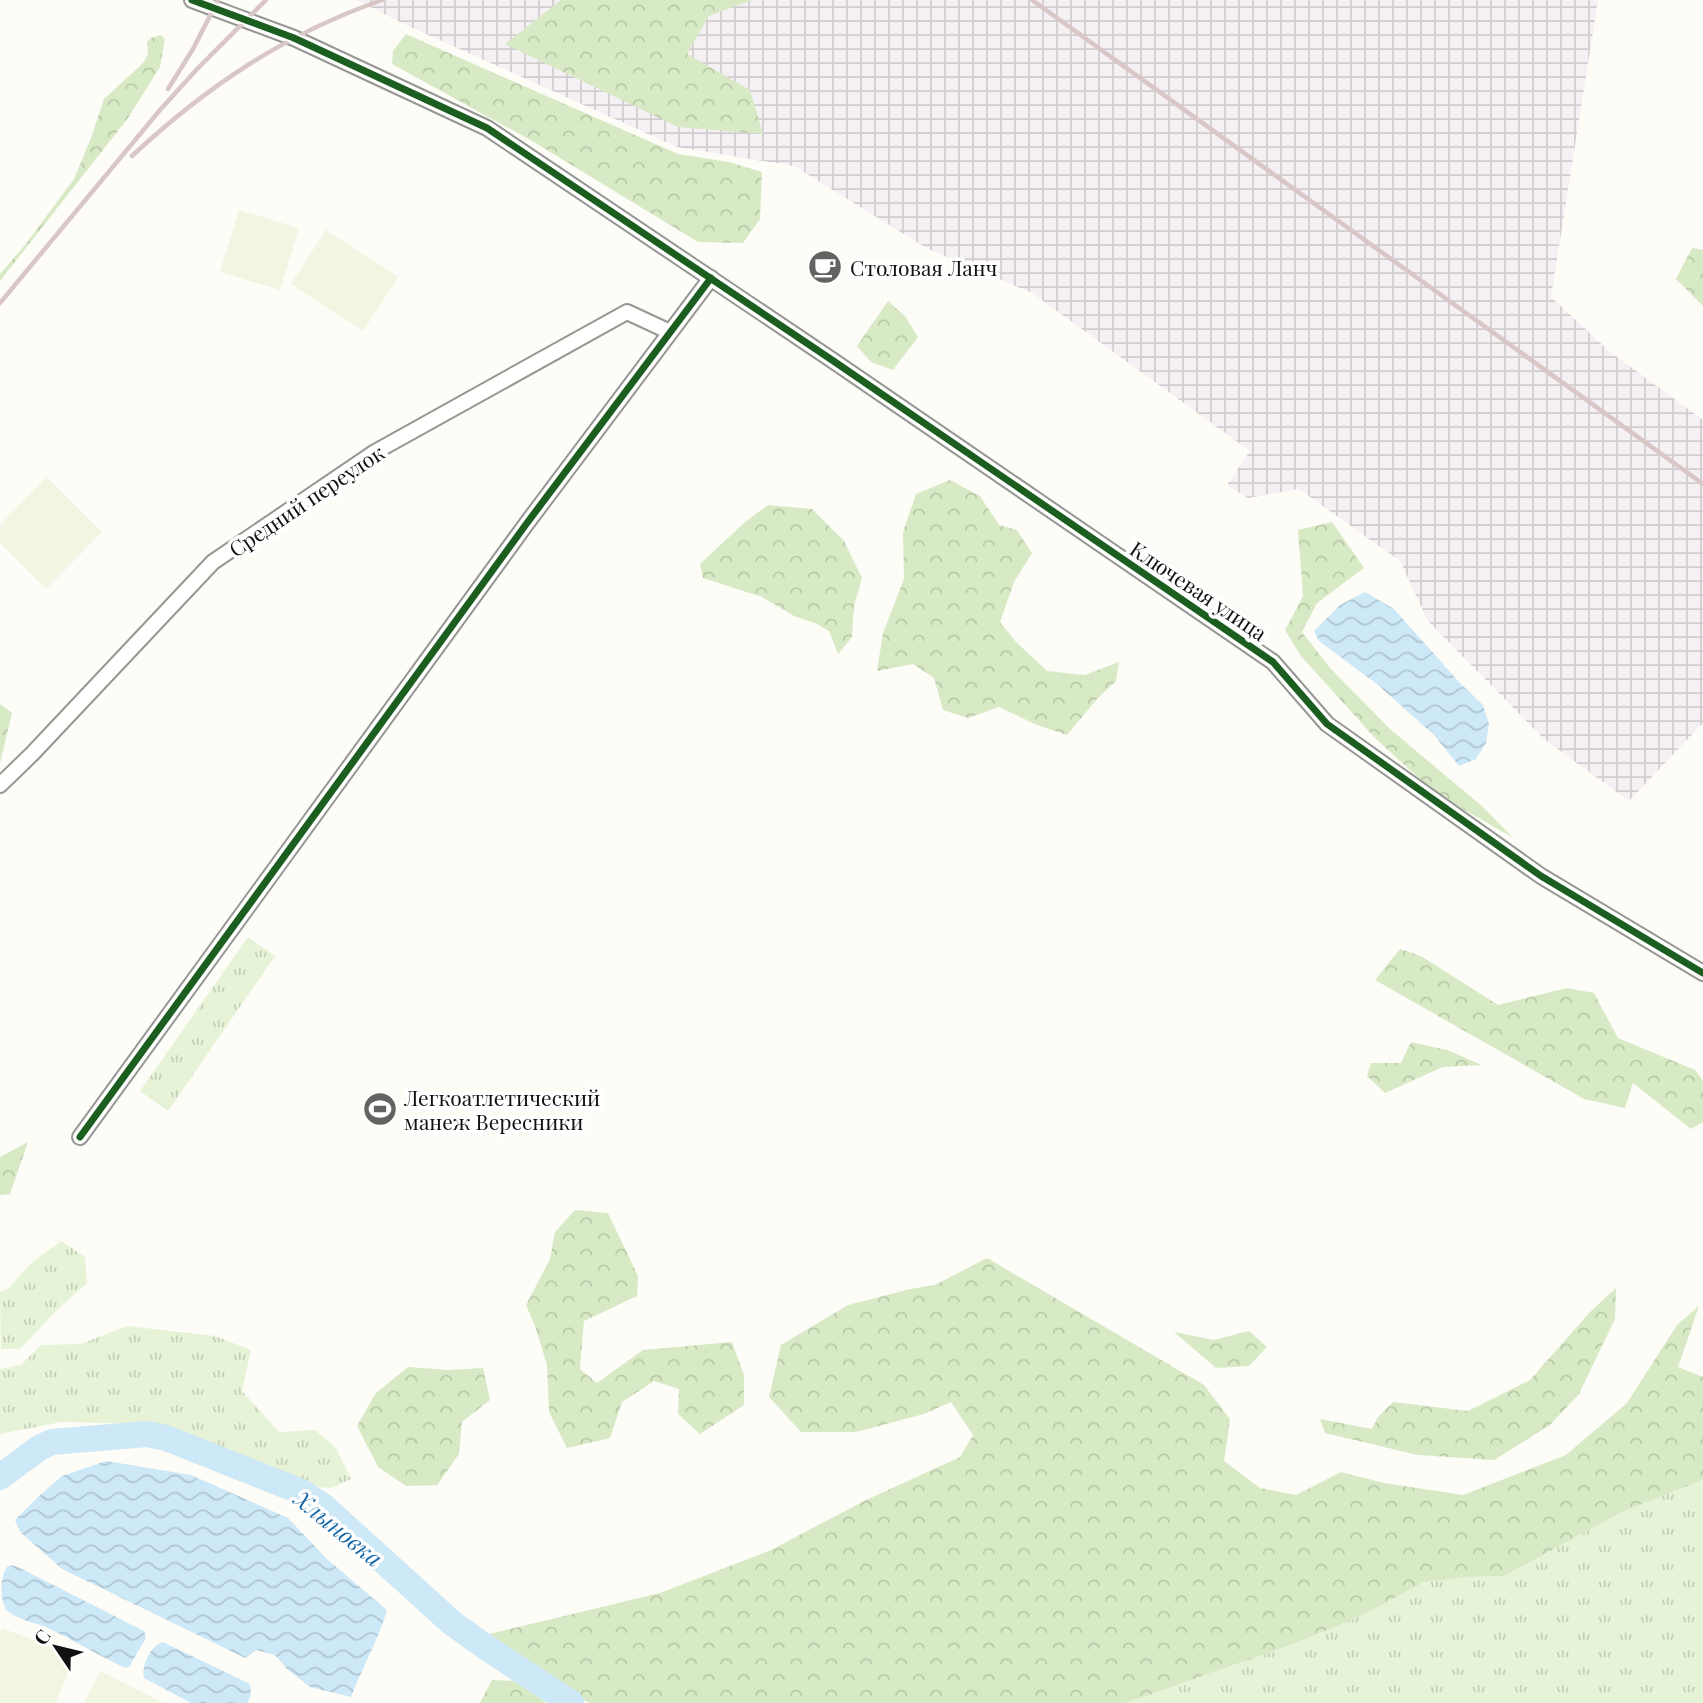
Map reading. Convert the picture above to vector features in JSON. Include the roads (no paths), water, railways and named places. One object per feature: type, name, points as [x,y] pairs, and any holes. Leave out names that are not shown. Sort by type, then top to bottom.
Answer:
[{"type":"street","name":"Ключевая улица","points":[[192,0],[294,38],[487,128],[665,246],[1273,662],[1327,724],[1541,876],[1703,973]]},
{"type":"street","points":[[80,1137],[527,523],[711,278]]},
{"type":"street","name":"Средний переулок","points":[[0,785],[213,562],[375,452],[627,312],[670,332]]},
{"type":"water","points":[[1365,592],[1394,609],[1483,705],[1489,724],[1486,743],[1476,759],[1459,766],[1434,735],[1378,685],[1319,641],[1314,631],[1340,605]]},
{"type":"water","points":[[106,1461],[191,1475],[288,1518],[327,1559],[387,1610],[351,1697],[310,1687],[287,1669],[275,1655],[256,1650],[245,1658],[62,1569],[20,1532],[15,1520],[62,1476]]},
{"type":"water","points":[[11,1565],[144,1631],[146,1638],[129,1667],[125,1668],[50,1629],[9,1612],[3,1603],[2,1587],[5,1571]]},
{"type":"water","points":[[163,1642],[250,1684],[248,1703],[191,1703],[144,1678],[148,1657],[158,1644]]},
{"type":"waterway","name":"Хлыновка","points":[[0,1477],[39,1448],[52,1442],[147,1434],[166,1438],[302,1492],[323,1506],[452,1623],[571,1703]]},
{"type":"railway","points":[[168,89],[193,49],[218,0]]},
{"type":"railway","points":[[0,303],[160,110],[266,0]]},
{"type":"railway","points":[[132,156],[189,107],[249,64],[313,29],[382,0]]},
{"type":"railway","points":[[1032,0],[1703,484]]},
{"type":"place","name":"Столовая Ланч","points":[[825,267]]},
{"type":"place","name":"Легкоатлетический манеж Вересники","points":[[380,1109]]}]
